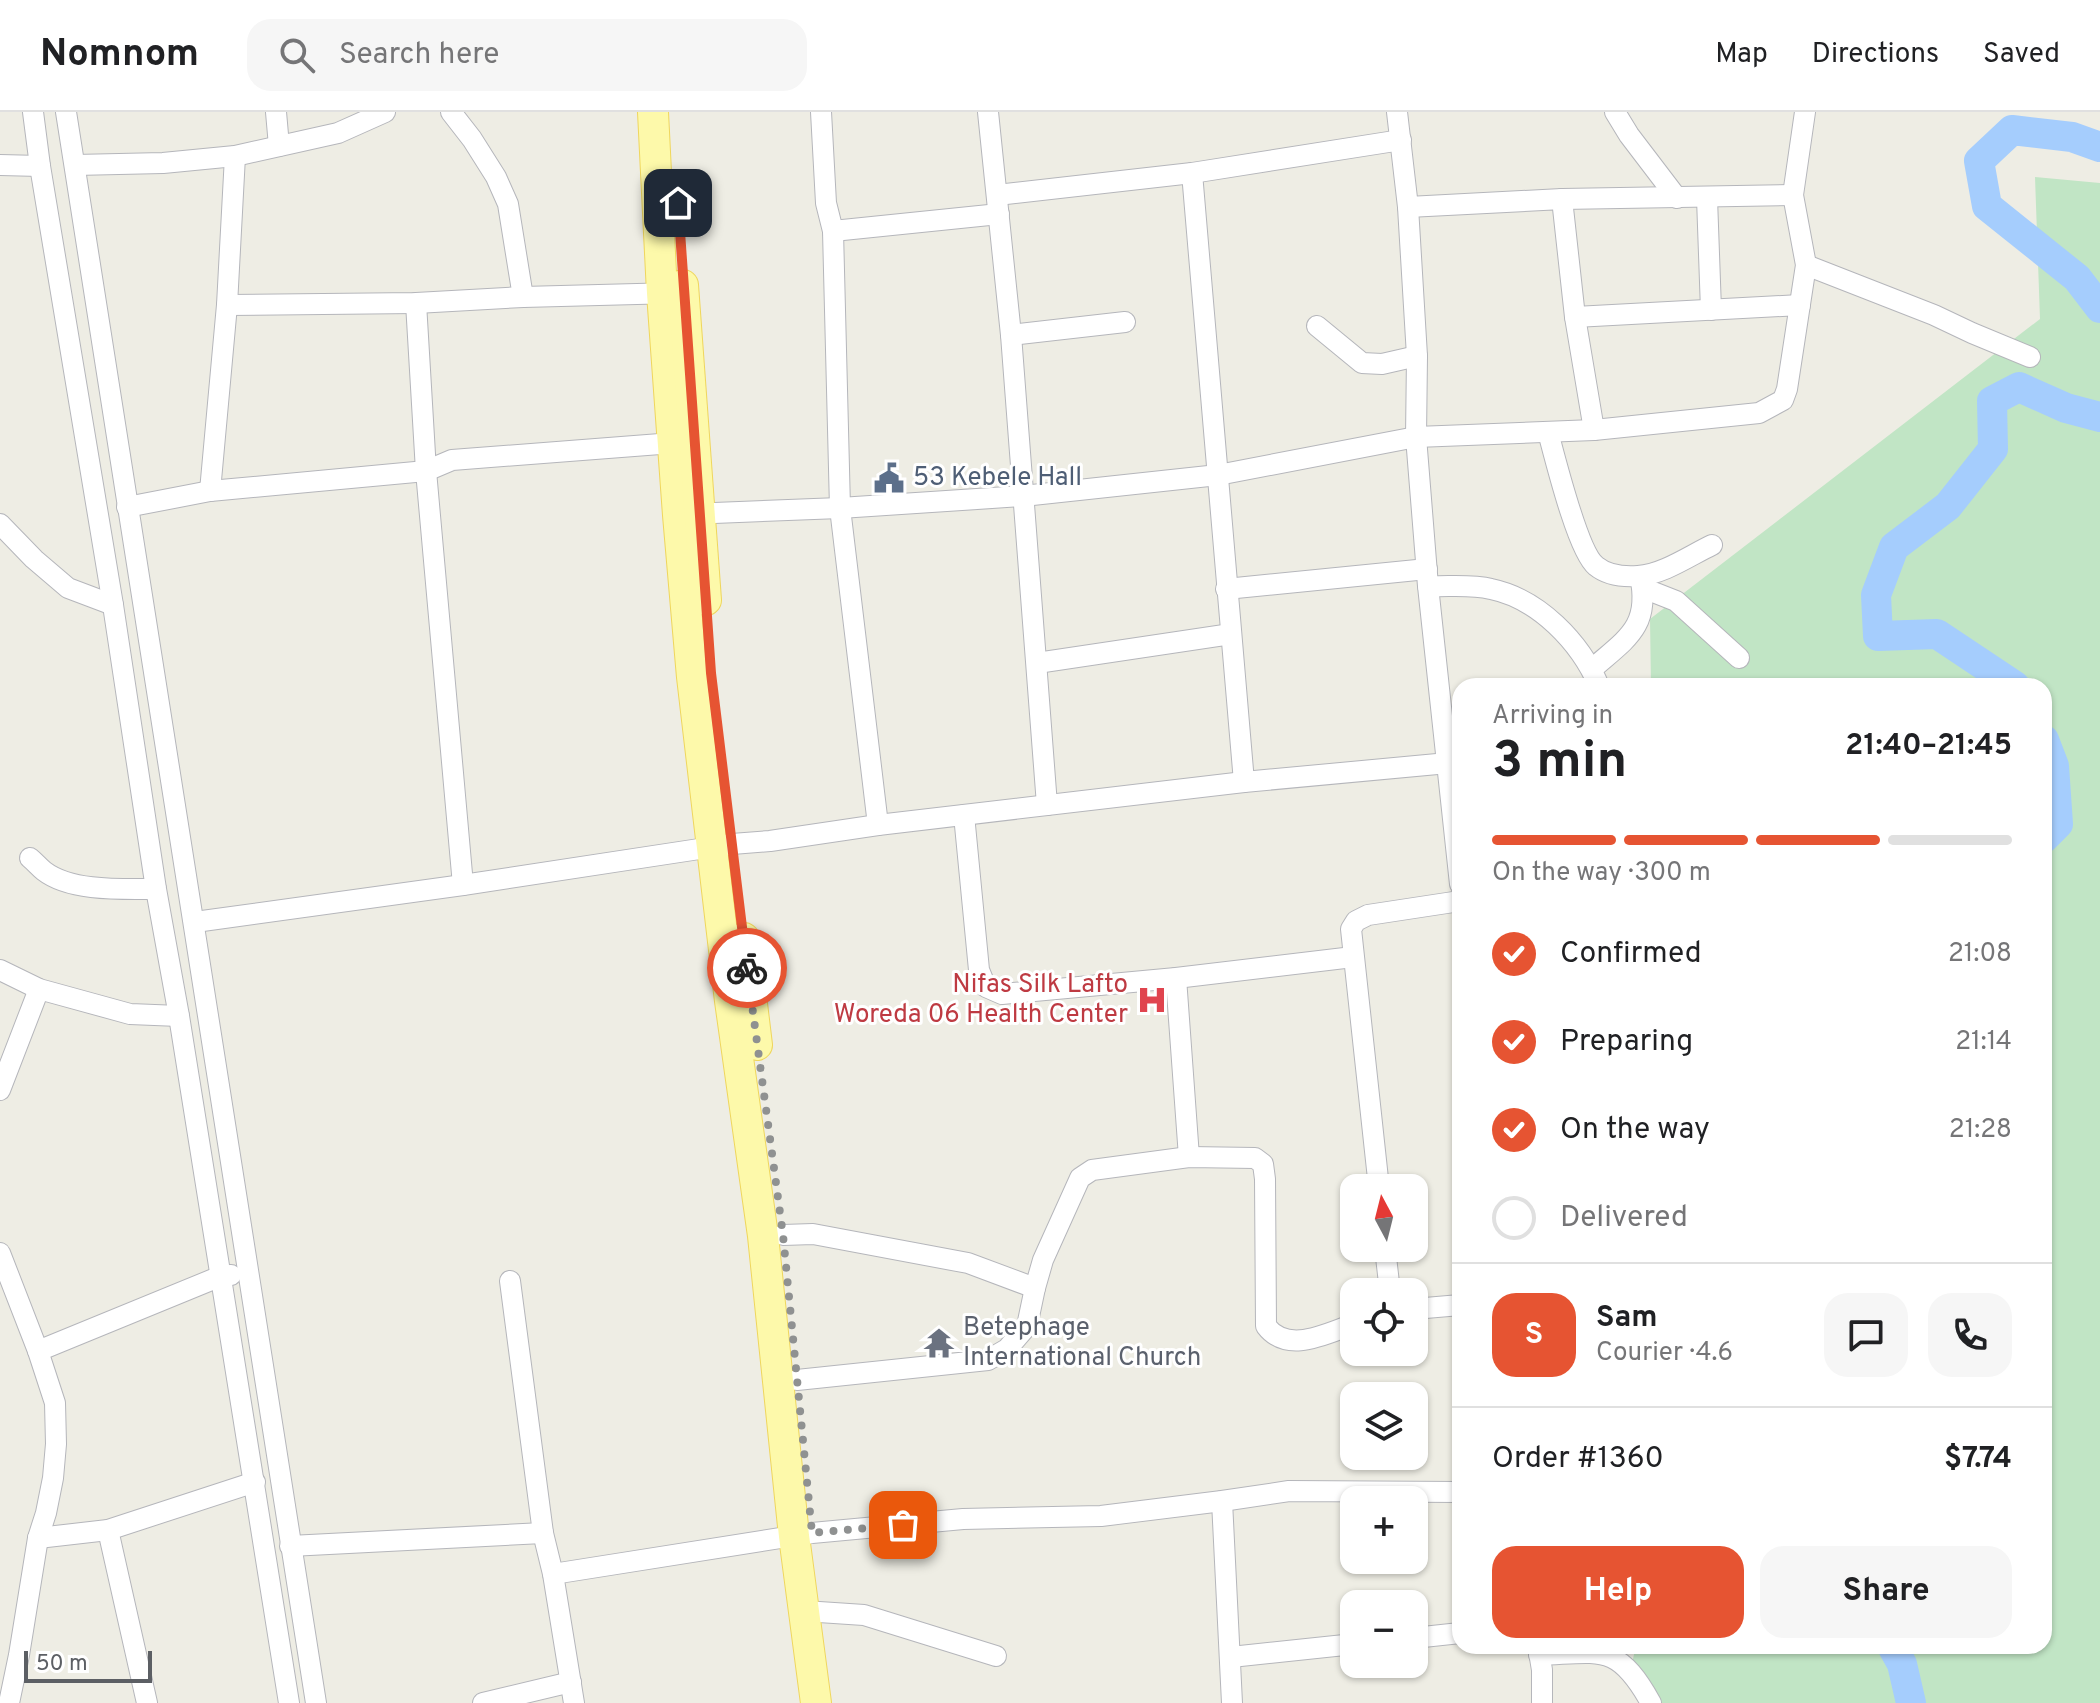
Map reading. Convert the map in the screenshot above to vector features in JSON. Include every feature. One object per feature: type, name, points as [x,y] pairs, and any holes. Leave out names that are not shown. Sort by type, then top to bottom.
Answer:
[{"type":"main road","points":[[653,112],[673,293],[689,514],[692,677],[722,846],[783,1235],[797,1380],[803,1534]]},
{"type":"main road","points":[[672,112],[673,293]]},
{"type":"main road","points":[[722,846],[730,1001],[813,1611],[832,1703]]},
{"type":"main road","points":[[813,1611],[816,1703]]},
{"type":"street","points":[[33,112],[289,1703]]},
{"type":"street","points":[[66,112],[316,1703]]},
{"type":"street","points":[[276,112],[279,146]]},
{"type":"street","points":[[75,165],[163,163],[235,156],[338,133],[385,112]]},
{"type":"street","points":[[451,112],[496,177],[508,204],[523,297]]},
{"type":"street","points":[[821,112],[826,203],[833,231],[840,508],[878,825]]},
{"type":"street","points":[[988,112],[1011,335],[1047,805]]},
{"type":"street","points":[[1397,112],[1408,207],[1417,356],[1416,437],[1452,803]]},
{"type":"street","points":[[1615,112],[1677,198]]},
{"type":"street","points":[[689,514],[1023,496],[1218,475],[1416,437],[1594,430],[1759,413],[1783,400],[1800,305],[1806,265],[1793,195],[1805,112]]},
{"type":"street","points":[[833,231],[1401,140]]},
{"type":"street","points":[[210,491],[227,305],[235,156]]},
{"type":"street","points":[[0,165],[40,166]]},
{"type":"street","points":[[1192,173],[1244,782]]},
{"type":"street","points":[[1408,207],[1562,199],[1793,195]]},
{"type":"street","points":[[1707,198],[1711,310]]},
{"type":"street","points":[[1562,199],[1575,317],[1594,430]]},
{"type":"street","points":[[1806,265],[2030,357]]},
{"type":"street","points":[[227,305],[416,303],[673,293]]},
{"type":"street","points":[[416,303],[426,471],[463,885]]},
{"type":"street","points":[[1575,317],[1800,305]]},
{"type":"street","points":[[1011,335],[1125,322]]},
{"type":"street","points":[[1317,326],[1362,363],[1382,364],[1417,356]]},
{"type":"street","points":[[1548,432],[1582,545],[1595,566],[1642,582],[1676,601],[1739,658]]},
{"type":"street","points":[[127,507],[210,491],[426,471],[452,460],[684,442]]},
{"type":"street","points":[[0,524],[68,588],[113,605]]},
{"type":"street","points":[[1642,582],[1712,545]]},
{"type":"street","points":[[1226,589],[1428,578],[1488,588],[1513,595],[1542,614],[1568,636],[1595,678],[1639,622],[1644,606],[1642,582]]},
{"type":"street","points":[[1037,663],[1231,634]]},
{"type":"street","points":[[195,922],[878,825],[1244,782],[1448,763]]},
{"type":"street","points":[[964,815],[979,970],[986,987],[1002,994],[1353,957]]},
{"type":"street","points":[[30,858],[45,872],[70,883],[117,889],[156,889]]},
{"type":"street","points":[[1377,1174],[1351,929],[1356,921],[1368,915],[1452,902]]},
{"type":"street","points":[[0,970],[39,989],[130,1014],[179,1016]]},
{"type":"street","points":[[1176,978],[1189,1157]]},
{"type":"street","points":[[0,1090],[39,989]]},
{"type":"street","points":[[797,1380],[988,1360],[1007,1349],[1027,1326],[1043,1260],[1080,1178],[1092,1170],[1189,1157],[1255,1158],[1263,1164],[1266,1326],[1272,1334],[1295,1342],[1340,1329]]},
{"type":"street","points":[[783,1235],[813,1234],[968,1263],[1035,1288]]},
{"type":"street","points":[[0,1253],[55,1403],[56,1444],[46,1513],[9,1652],[9,1703]]},
{"type":"street","points":[[38,1351],[221,1276],[249,1272]]},
{"type":"street","points":[[510,1281],[543,1533],[553,1574],[574,1703]]},
{"type":"street","points":[[1428,1308],[1452,1306]]},
{"type":"street","points":[[38,1538],[108,1530],[255,1482]]},
{"type":"street","points":[[553,1574],[803,1534],[963,1519],[1101,1516],[1289,1491],[1452,1492]]},
{"type":"street","points":[[1222,1501],[1232,1703]]},
{"type":"street","points":[[108,1530],[147,1703]]},
{"type":"street","points":[[290,1546],[543,1533]]},
{"type":"street","points":[[813,1611],[864,1615],[996,1656]]},
{"type":"street","points":[[1428,1636],[1452,1634]]},
{"type":"street","points":[[1231,1657],[1340,1645]]},
{"type":"street","points":[[1539,1654],[1542,1703]]},
{"type":"street","points":[[1606,1654],[1627,1667],[1651,1703]]},
{"type":"street","points":[[483,1703],[571,1682]]},
{"type":"green space","points":[[2035,177],[2100,183],[2100,1703],[1657,1703],[1632,1663],[1634,1654],[2052,1654],[2052,678],[1651,678],[1650,619],[2040,319]]},
{"type":"waterway","points":[[2100,147],[2072,137],[2012,130],[1979,161],[1987,206],[2077,278],[2100,308]]},
{"type":"waterway","points":[[2003,678],[1937,634],[1878,636],[1876,595],[1894,547],[1948,506],[1993,449],[1992,401],[2019,387],[2066,408],[2100,417]]},
{"type":"waterway","points":[[2052,761],[2058,824],[2052,830]]},
{"type":"waterway","points":[[1896,1654],[1902,1664],[1911,1703]]},
{"type":"way so far","points":[[747,968],[783,1235],[812,1533],[903,1525]]},
{"type":"place","name":"53 Kebele Hall","points":[[889,478]]},
{"type":"place","name":"Nifas Silk Lafto Woreda 06 Health Center","points":[[1152,1000]]},
{"type":"place","name":"Betephage International Church","points":[[939,1343]]},
{"type":"route","points":[[678,203],[711,673],[747,968]]}]
